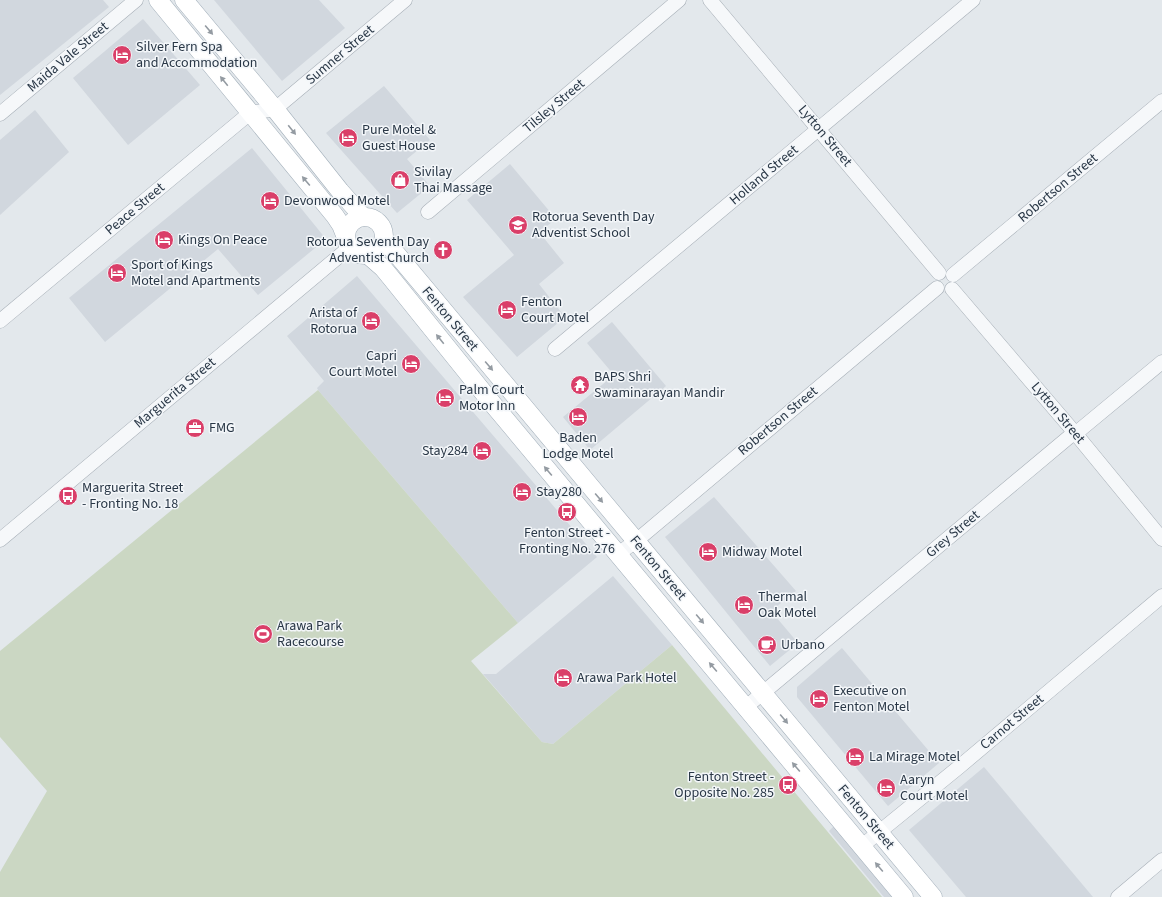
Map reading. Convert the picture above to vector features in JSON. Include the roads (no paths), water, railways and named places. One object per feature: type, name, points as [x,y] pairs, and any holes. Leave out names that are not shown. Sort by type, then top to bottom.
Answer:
[{"type":"main road","points":[[158,0],[335,216],[348,241],[358,254],[368,255],[377,250],[382,244],[384,238],[381,225],[370,217],[357,218],[351,222],[347,229],[348,241]]},
{"type":"main road","points":[[184,0],[363,217]]},
{"type":"main road","name":"Fenton Street","points":[[384,238],[507,388],[933,897]]},
{"type":"main road","name":"Fenton Street","points":[[368,255],[387,274],[491,402],[904,897]]},
{"type":"main road","points":[[491,402],[507,388]]},
{"type":"street","name":"Maida Vale Street","points":[[0,114],[136,0]]},
{"type":"street","name":"Sumner Street","points":[[275,109],[405,0]]},
{"type":"street","name":"Tilsley Street","points":[[428,212],[680,0]]},
{"type":"street","name":"Lytton Street","points":[[710,0],[939,273]]},
{"type":"street","name":"Holland Street","points":[[554,349],[973,0]]},
{"type":"street","name":"Robertson Street","points":[[953,275],[1162,101]]},
{"type":"street","points":[[250,113],[275,109]]},
{"type":"street","name":"Peace Street","points":[[0,321],[250,113]]},
{"type":"street","name":"Marguerita Street","points":[[0,540],[348,241]]},
{"type":"street","points":[[948,271],[953,275],[956,280],[952,289],[949,291],[943,291],[937,288],[935,279],[939,273],[948,271]]},
{"type":"street","name":"Robertson Street","points":[[618,554],[636,541],[937,288]]},
{"type":"street","name":"Lytton Street","points":[[952,289],[1075,433],[1162,539]]},
{"type":"street","name":"Grey Street","points":[[746,707],[1069,437],[1162,362]]},
{"type":"street","name":"Carnot Street","points":[[862,846],[1162,596]]},
{"type":"street","points":[[1118,897],[1162,860]]},
{"type":"place","name":"Silver Fern Spa and Accommodation","points":[[122,55]]},
{"type":"place","name":"Pure Motel & Guest House","points":[[348,138]]},
{"type":"place","name":"Sivilay Thai Massage","points":[[400,180]]},
{"type":"place","name":"Devonwood Motel","points":[[270,201]]},
{"type":"place","name":"Rotorua Seventh Day Adventist School","points":[[518,225]]},
{"type":"place","name":"Kings On Peace","points":[[164,240]]},
{"type":"place","name":"Rotorua Seventh Day Adventist Church","points":[[443,250]]},
{"type":"place","name":"Sport of Kings Motel and Apartments","points":[[117,273]]},
{"type":"place","name":"Fenton Court Motel","points":[[507,310]]},
{"type":"place","name":"Arista of Rotorua","points":[[371,321]]},
{"type":"place","name":"Capri Court Motel","points":[[411,364]]},
{"type":"place","name":"BAPS Shri Swaminarayan Mandir","points":[[580,385]]},
{"type":"place","name":"Palm Court Motor Inn","points":[[445,398]]},
{"type":"place","name":"Baden Lodge Motel","points":[[578,417]]},
{"type":"place","name":"FMG","points":[[195,428]]},
{"type":"place","name":"Stay284","points":[[482,451]]},
{"type":"place","name":"Stay280","points":[[522,492]]},
{"type":"place","name":"Marguerita Street - Fronting No. 18","points":[[68,496]]},
{"type":"place","name":"Fenton Street - Fronting No. 276","points":[[567,512]]},
{"type":"place","name":"Midway Motel","points":[[708,552]]},
{"type":"place","name":"Thermal Oak Motel","points":[[744,605]]},
{"type":"place","name":"Arawa Park Racecourse","points":[[263,634]]},
{"type":"place","name":"Urbano","points":[[767,645]]},
{"type":"place","name":"Arawa Park Hotel","points":[[563,678]]},
{"type":"place","name":"Executive on Fenton Motel","points":[[819,699]]},
{"type":"place","name":"La Mirage Motel","points":[[855,757]]},
{"type":"place","name":"Fenton Street - Opposite No. 285","points":[[788,785]]},
{"type":"place","name":"Aaryn Court Motel","points":[[886,788]]}]
